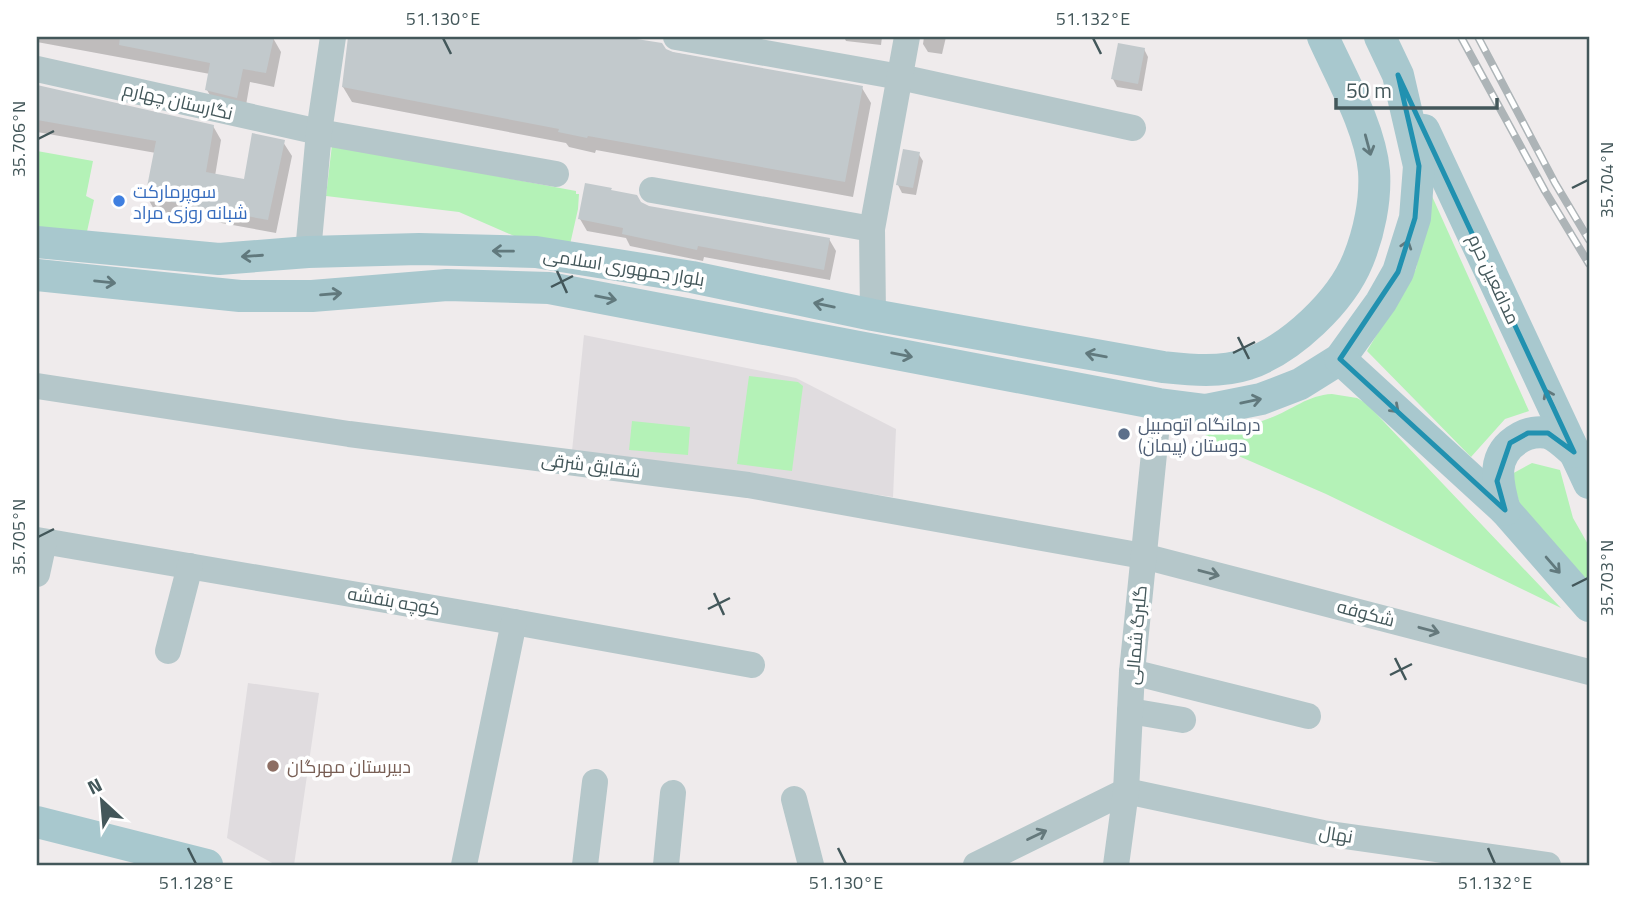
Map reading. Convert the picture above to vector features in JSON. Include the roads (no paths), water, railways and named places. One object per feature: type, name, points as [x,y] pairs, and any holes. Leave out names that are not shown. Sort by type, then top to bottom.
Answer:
[{"type":"main road","name":"بلوار جمهوری اسلامی","points":[[37,242],[219,259],[308,252],[536,252],[692,277],[873,315],[1163,367],[1211,371],[1246,365],[1269,355],[1292,340],[1313,322],[1341,290],[1357,262],[1370,219],[1374,172],[1361,121],[1323,37]]},
{"type":"main road","points":[[1380,37],[1398,75],[1419,166],[1415,218],[1398,272],[1381,302],[1340,359],[1505,510],[1589,606]]},
{"type":"main road","name":"مدافعین حرم","points":[[1398,75],[1589,483]]},
{"type":"main road","name":"بلوار جمهوری اسلامی","points":[[37,275],[240,296],[313,296],[447,285],[549,288],[1159,404],[1206,410],[1261,399],[1300,384],[1340,359]]},
{"type":"main road","points":[[1159,404],[1163,367]]},
{"type":"main road","points":[[1505,510],[1497,481],[1499,463],[1510,443],[1528,433],[1548,433],[1574,452]]},
{"type":"main road","points":[[37,822],[206,865]]},
{"type":"street","points":[[308,252],[319,132],[333,37]]},
{"type":"street","points":[[676,37],[900,77],[1133,128]]},
{"type":"street","points":[[873,315],[872,229],[906,37]]},
{"type":"street","name":"نگارستان چهارم","points":[[37,69],[319,132],[556,174]]},
{"type":"street","points":[[652,190],[872,229]]},
{"type":"street","name":"شقایق شرقی","points":[[37,386],[349,434],[748,485],[1143,555]]},
{"type":"street","name":"گلبرگ شمالی","points":[[1116,865],[1126,791],[1132,672],[1159,404]]},
{"type":"street","points":[[37,574],[41,541]]},
{"type":"street","name":"کوچه بنفشه","points":[[41,541],[752,665]]},
{"type":"street","name":"شکوفه","points":[[1143,555],[1589,672]]},
{"type":"street","points":[[168,652],[190,566]]},
{"type":"street","points":[[464,865],[514,622]]},
{"type":"street","points":[[1132,672],[1308,716]]},
{"type":"street","points":[[1130,711],[1183,720]]},
{"type":"street","points":[[585,865],[595,782]]},
{"type":"street","points":[[976,865],[1126,791]]},
{"type":"street","name":"نهال","points":[[1126,791],[1323,833],[1548,865]]},
{"type":"street","points":[[666,865],[673,793]]},
{"type":"street","points":[[794,799],[811,865]]},
{"type":"railway","points":[[1461,37],[1545,191],[1589,264]]},
{"type":"railway","points":[[1478,37],[1555,183],[1589,240]]},
{"type":"place","name":"سوپرمارکت شبانه روزی مراد","points":[[119,201]]},
{"type":"place","name":"درمانگاه اتومبیل دوستان (پیمان)","points":[[1124,434]]},
{"type":"place","name":"دبیرستان مهرگان","points":[[273,766]]}]
